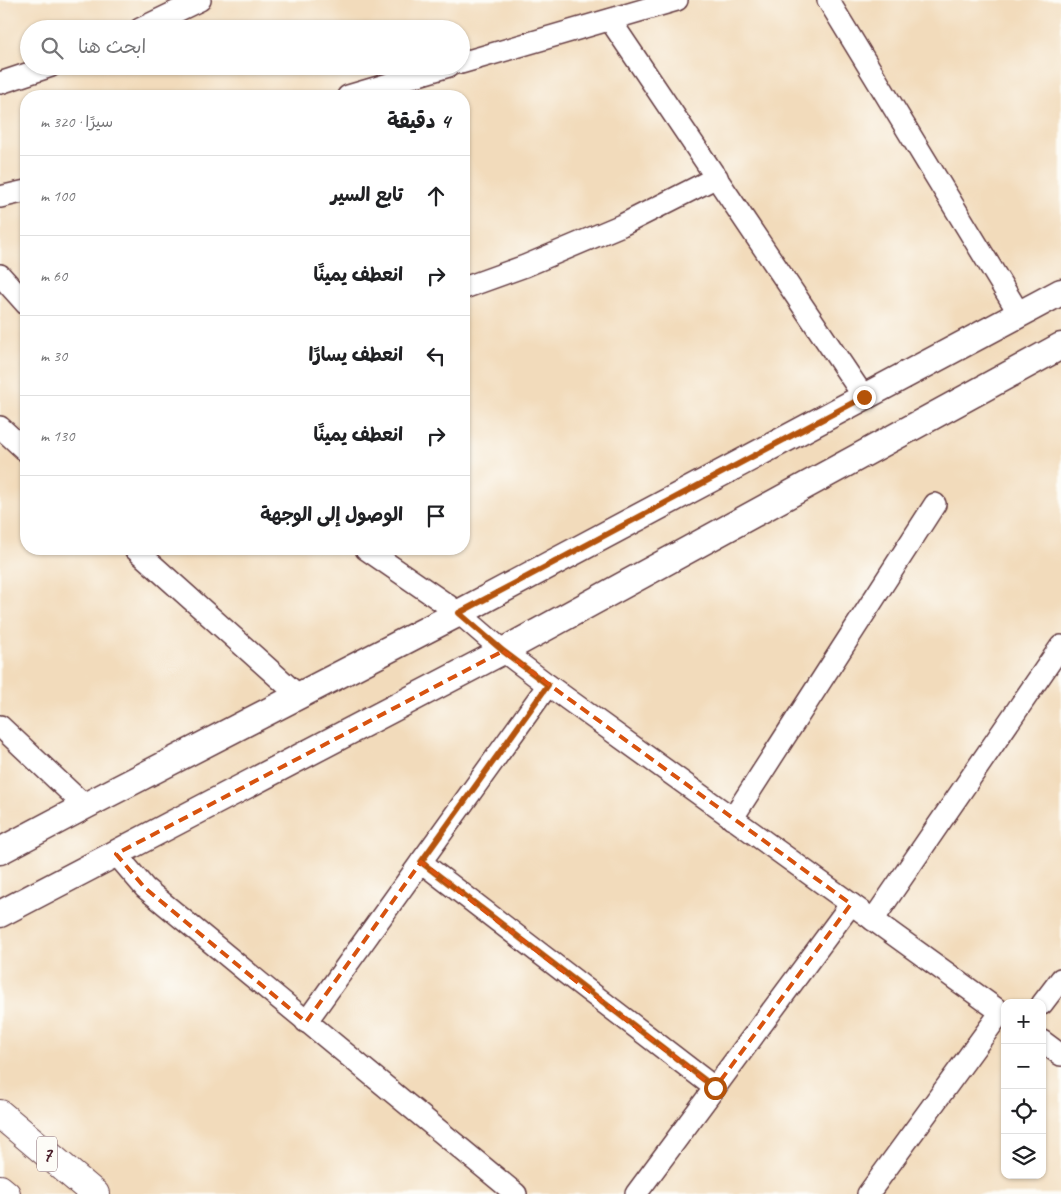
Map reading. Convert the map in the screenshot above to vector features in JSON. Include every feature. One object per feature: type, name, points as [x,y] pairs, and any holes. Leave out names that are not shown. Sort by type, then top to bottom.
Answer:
[{"type":"highway","name":"7","points":[[0,1114],[95,1194]]},
{"type":"highway","points":[[0,1189],[6,1194]]},
{"type":"street","points":[[159,20],[200,0]]},
{"type":"street","points":[[470,60],[677,0]]},
{"type":"street","points":[[828,0],[1020,315]]},
{"type":"street","points":[[610,20],[864,397]]},
{"type":"street","points":[[0,83],[24,75]]},
{"type":"street","points":[[368,90],[419,75]]},
{"type":"street","points":[[470,286],[525,266],[622,224],[717,177]]},
{"type":"street","points":[[0,197],[20,192]]},
{"type":"street","points":[[0,275],[20,297]]},
{"type":"street","points":[[0,851],[459,613],[1061,292]]},
{"type":"street","points":[[0,914],[503,651],[1061,346]]},
{"type":"street","points":[[0,427],[20,445]]},
{"type":"street","points":[[732,819],[935,504]]},
{"type":"street","points":[[142,555],[298,696]]},
{"type":"street","points":[[375,555],[459,613],[503,651],[548,685],[1001,1012]]},
{"type":"street","points":[[872,920],[1061,646]]},
{"type":"street","points":[[306,1022],[548,685]]},
{"type":"street","points":[[0,726],[85,806]]},
{"type":"street","points":[[116,854],[145,888],[516,1194]]},
{"type":"street","points":[[421,862],[715,1088]]},
{"type":"street","points":[[636,1194],[851,904]]},
{"type":"street","points":[[1046,999],[1061,978]]},
{"type":"street","points":[[868,1194],[1001,1016]]},
{"type":"street","points":[[1045,1044],[1061,1055]]},
{"type":"highlighted area","points":[[503,651],[851,904],[715,1088],[421,862],[306,1022],[145,888],[116,854]]},
{"type":"route","points":[[715,1088],[421,862],[548,685],[503,651],[459,613],[864,397]]}]
